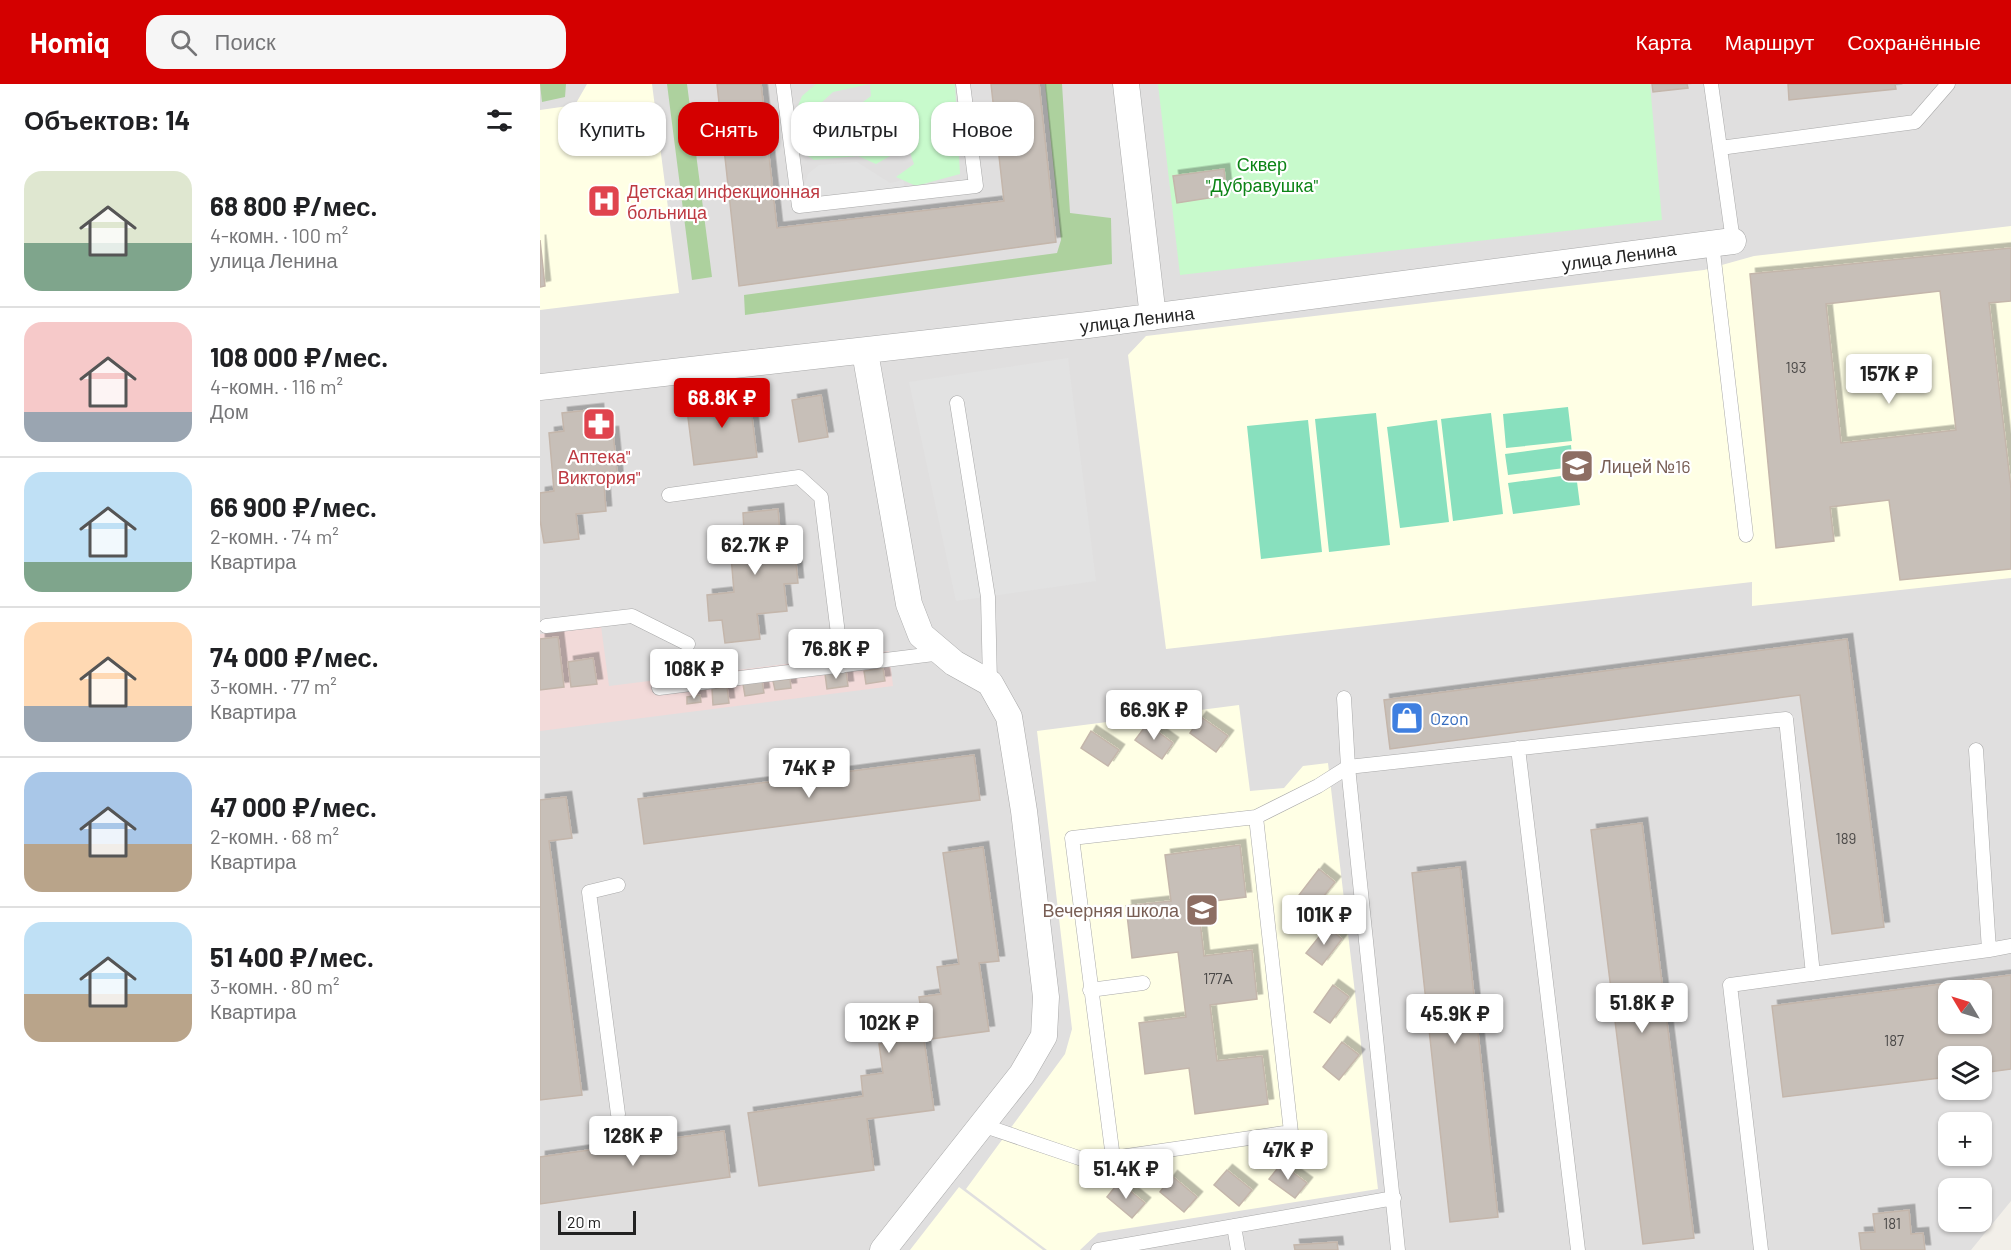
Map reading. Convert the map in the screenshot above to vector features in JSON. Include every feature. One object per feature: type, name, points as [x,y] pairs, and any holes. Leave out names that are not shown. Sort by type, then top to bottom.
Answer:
[{"type":"street","points":[[1126,84],[1153,317]]},
{"type":"street","name":"улица Ленина","points":[[540,387],[865,352],[1153,317],[1722,242]]},
{"type":"street","points":[[865,352],[909,604],[921,635],[954,663],[990,683],[1009,717],[1024,811],[1046,997],[1044,1036],[1022,1074],[883,1250]]},
{"type":"lane","points":[[783,84],[799,206],[976,186],[963,84]]},
{"type":"lane","points":[[1711,84],[1720,148],[1722,242],[1746,535]]},
{"type":"lane","points":[[1720,148],[1915,123],[1948,84]]},
{"type":"lane","points":[[957,403],[988,597],[990,683]]},
{"type":"lane","points":[[669,495],[799,477],[821,497],[842,666]]},
{"type":"lane","points":[[546,626],[632,616],[688,644]]},
{"type":"lane","points":[[659,688],[942,653]]},
{"type":"lane","points":[[1344,698],[1348,767],[1398,1250]]},
{"type":"lane","points":[[1113,1158],[1072,838],[1256,817],[1318,786],[1348,767],[1786,719],[1813,974]]},
{"type":"lane","points":[[1518,748],[1578,1250]]},
{"type":"lane","points":[[1976,750],[1989,950]]},
{"type":"lane","points":[[982,1125],[1088,1161],[1291,1132],[1256,817]]},
{"type":"lane","points":[[618,885],[590,892],[618,1114]]},
{"type":"lane","points":[[1761,1250],[1730,985],[2011,946]]},
{"type":"lane","points":[[1090,990],[1143,983]]},
{"type":"lane","points":[[1098,1250],[1394,1198]]},
{"type":"lane","points":[[1234,1226],[1238,1250]]},
{"type":"shaded area","points":[[540,84],[2011,84],[2011,1201],[1992,1224],[1992,1178],[1938,1178],[1938,1232],[1986,1232],[1971,1250],[540,1250]]},
{"type":"shaded area","name":"Детская инфекционная больница","points":[[587,84],[652,84],[654,102],[577,102]]},
{"type":"shaded area","name":"Детская инфекционная больница","points":[[558,107],[558,156],[661,156],[679,293],[540,310],[540,110]]},
{"type":"shaded area","points":[[857,162],[890,183],[903,180],[905,188],[805,198],[804,187],[808,174],[819,165]]},
{"type":"shaded area","name":"Лицей №16","points":[[2011,226],[2011,578],[1752,606],[1752,582],[1166,649],[1128,355],[1146,336],[1704,270],[1754,256]]},
{"type":"shaded area","points":[[1068,358],[1096,581],[956,601],[909,382]]},
{"type":"shaded area","points":[[601,626],[609,686],[889,651],[893,686],[540,731],[540,634]]},
{"type":"shaded area","name":"Вечерняя школа","points":[[1239,705],[1250,791],[1284,788],[1303,766],[1328,763],[1378,1189],[1098,1233],[1080,1250],[1047,1250],[966,1189],[1065,1054],[1072,1029],[1037,731]]},
{"type":"shaded area","points":[[959,1187],[1043,1250],[910,1250]]},
{"type":"green space","points":[[540,84],[566,84],[565,97],[542,102]]},
{"type":"green space","points":[[667,84],[687,84],[689,102],[678,102],[678,156],[696,156],[712,277],[692,280]]},
{"type":"green space","points":[[816,84],[870,84],[833,92],[822,102],[800,102],[802,96]]},
{"type":"green space","points":[[870,84],[955,84],[956,102],[931,102],[931,156],[959,156],[960,174],[916,186],[896,177],[914,164],[912,156],[919,156],[919,102],[863,102],[871,96]]},
{"type":"green space","points":[[1045,84],[1062,84],[1070,213],[1111,218],[1112,264],[745,315],[744,295],[1057,253],[1061,240]]},
{"type":"green space","name":"Сквер \"Дубравушка\"","points":[[1158,84],[1650,84],[1662,220],[1180,275]]},
{"type":"green space","points":[[808,156],[858,156],[814,160]]},
{"type":"green space","points":[[858,156],[890,156],[876,164]]},
{"type":"green space","points":[[1568,407],[1572,441],[1506,448],[1503,414]]},
{"type":"green space","points":[[1376,413],[1390,545],[1329,552],[1315,419]]},
{"type":"green space","points":[[1491,413],[1503,514],[1453,521],[1441,419]]},
{"type":"green space","points":[[1308,420],[1322,552],[1261,559],[1247,426]]},
{"type":"green space","points":[[1437,420],[1449,522],[1400,528],[1387,427]]},
{"type":"green space","points":[[1571,445],[1573,467],[1508,475],[1505,454]]},
{"type":"green space","points":[[1576,474],[1580,505],[1513,514],[1508,483]]},
{"type":"building","points":[[717,84],[761,84],[763,102],[719,102]]},
{"type":"building","points":[[991,84],[1039,84],[1056,242],[739,286],[725,156],[769,156],[777,228],[1004,201],[999,156],[1034,156],[1034,102],[993,102]]},
{"type":"building","points":[[1652,84],[1687,84],[1688,88],[1653,92]]},
{"type":"building","points":[[1788,84],[1895,84],[1896,89],[1789,100]]},
{"type":"building","points":[[1224,169],[1227,195],[1177,203],[1173,176]]},
{"type":"building","points":[[540,240],[545,286],[540,287]]},
{"type":"building","points":[[2011,248],[2011,301],[1989,303],[2011,488],[2011,569],[1900,580],[1889,500],[1830,507],[1834,541],[1776,548],[1750,274]],"holes":[[[1940,291],[1956,430],[1841,443],[1826,304]]]},
{"type":"building","points":[[749,393],[757,457],[694,465],[686,402]]},
{"type":"building","points":[[821,395],[828,437],[799,442],[792,400]]},
{"type":"building","points":[[598,409],[600,433],[613,432],[618,483],[604,484],[606,511],[576,514],[579,539],[544,543],[540,520],[540,493],[554,491],[549,433],[564,431],[562,413]]},
{"type":"building","points":[[778,509],[780,533],[793,532],[798,583],[784,584],[787,611],[757,614],[760,639],[725,643],[722,620],[709,621],[707,595],[734,592],[729,532],[744,531],[743,513]]},
{"type":"building","points":[[558,637],[564,687],[540,690],[540,639]]},
{"type":"building","points":[[1847,639],[1884,927],[1832,934],[1800,695],[1390,749],[1384,700]]},
{"type":"building","points":[[593,658],[597,684],[571,687],[568,662]]},
{"type":"building","points":[[883,668],[885,681],[866,684],[864,671]]},
{"type":"building","points":[[846,671],[848,686],[827,689],[825,674]]},
{"type":"building","points":[[790,679],[791,688],[775,690],[773,681]]},
{"type":"building","points":[[762,681],[764,693],[745,696],[743,684]]},
{"type":"building","points":[[727,687],[729,703],[713,705],[712,689]]},
{"type":"building","points":[[700,695],[701,702],[687,704],[687,697]]},
{"type":"building","points":[[1201,717],[1228,736],[1216,752],[1190,733]]},
{"type":"building","points":[[1147,724],[1173,743],[1162,759],[1135,740]]},
{"type":"building","points":[[1091,731],[1119,750],[1108,766],[1081,748]]},
{"type":"building","points":[[974,755],[980,800],[644,844],[638,799]]},
{"type":"building","points":[[566,797],[572,838],[549,841],[582,1095],[540,1100],[540,800]]},
{"type":"building","points":[[1642,823],[1694,1238],[1643,1244],[1591,830]]},
{"type":"building","points":[[1240,845],[1246,897],[1198,903],[1204,956],[1252,950],[1257,999],[1210,1005],[1217,1061],[1262,1056],[1268,1104],[1195,1114],[1189,1068],[1145,1074],[1139,1023],[1186,1017],[1178,952],[1132,958],[1126,906],[1171,901],[1165,855]]},
{"type":"building","points":[[983,847],[999,961],[979,963],[989,1031],[924,1040],[934,1110],[867,1119],[874,1170],[759,1186],[748,1113],[863,1096],[861,1076],[883,1073],[879,1044],[925,1038],[919,997],[941,994],[937,967],[959,964],[943,853]]},
{"type":"building","points":[[1460,867],[1498,1217],[1450,1222],[1412,873]]},
{"type":"building","points":[[1319,869],[1335,882],[1315,907],[1299,895]]},
{"type":"building","points":[[1327,927],[1342,939],[1322,965],[1306,953]]},
{"type":"building","points":[[2011,975],[2011,1069],[1992,1072],[1992,1046],[1938,1046],[1938,1078],[1783,1097],[1772,1006],[1938,984],[1938,1034],[1992,1034],[1992,980],[1972,980]]},
{"type":"building","points":[[1333,985],[1349,997],[1330,1023],[1314,1012]]},
{"type":"building","points":[[1342,1042],[1359,1055],[1339,1080],[1323,1067]]},
{"type":"building","points":[[724,1131],[730,1177],[540,1204],[540,1157]]},
{"type":"building","points":[[1281,1164],[1307,1183],[1295,1198],[1269,1179]]},
{"type":"building","points":[[1227,1170],[1252,1190],[1239,1206],[1214,1185]]},
{"type":"building","points":[[1172,1176],[1197,1197],[1184,1212],[1160,1192]]},
{"type":"building","points":[[1119,1182],[1145,1203],[1132,1218],[1107,1197]]},
{"type":"building","points":[[1909,1210],[1911,1234],[1923,1233],[1925,1250],[1861,1250],[1859,1233],[1875,1232],[1873,1214]]},
{"type":"building","points":[[1337,1242],[1338,1250],[1295,1250],[1294,1245]]},
{"type":"place","name":"Детская инфекционная больница","points":[[604,201]]},
{"type":"place","name":"Аптека\" Виктория\"","points":[[599,424]]},
{"type":"place","name":"Лицей №16","points":[[1577,466]]},
{"type":"place","name":"Ozon","points":[[1407,718]]},
{"type":"place","name":"Вечерняя школа","points":[[1202,910]]}]
